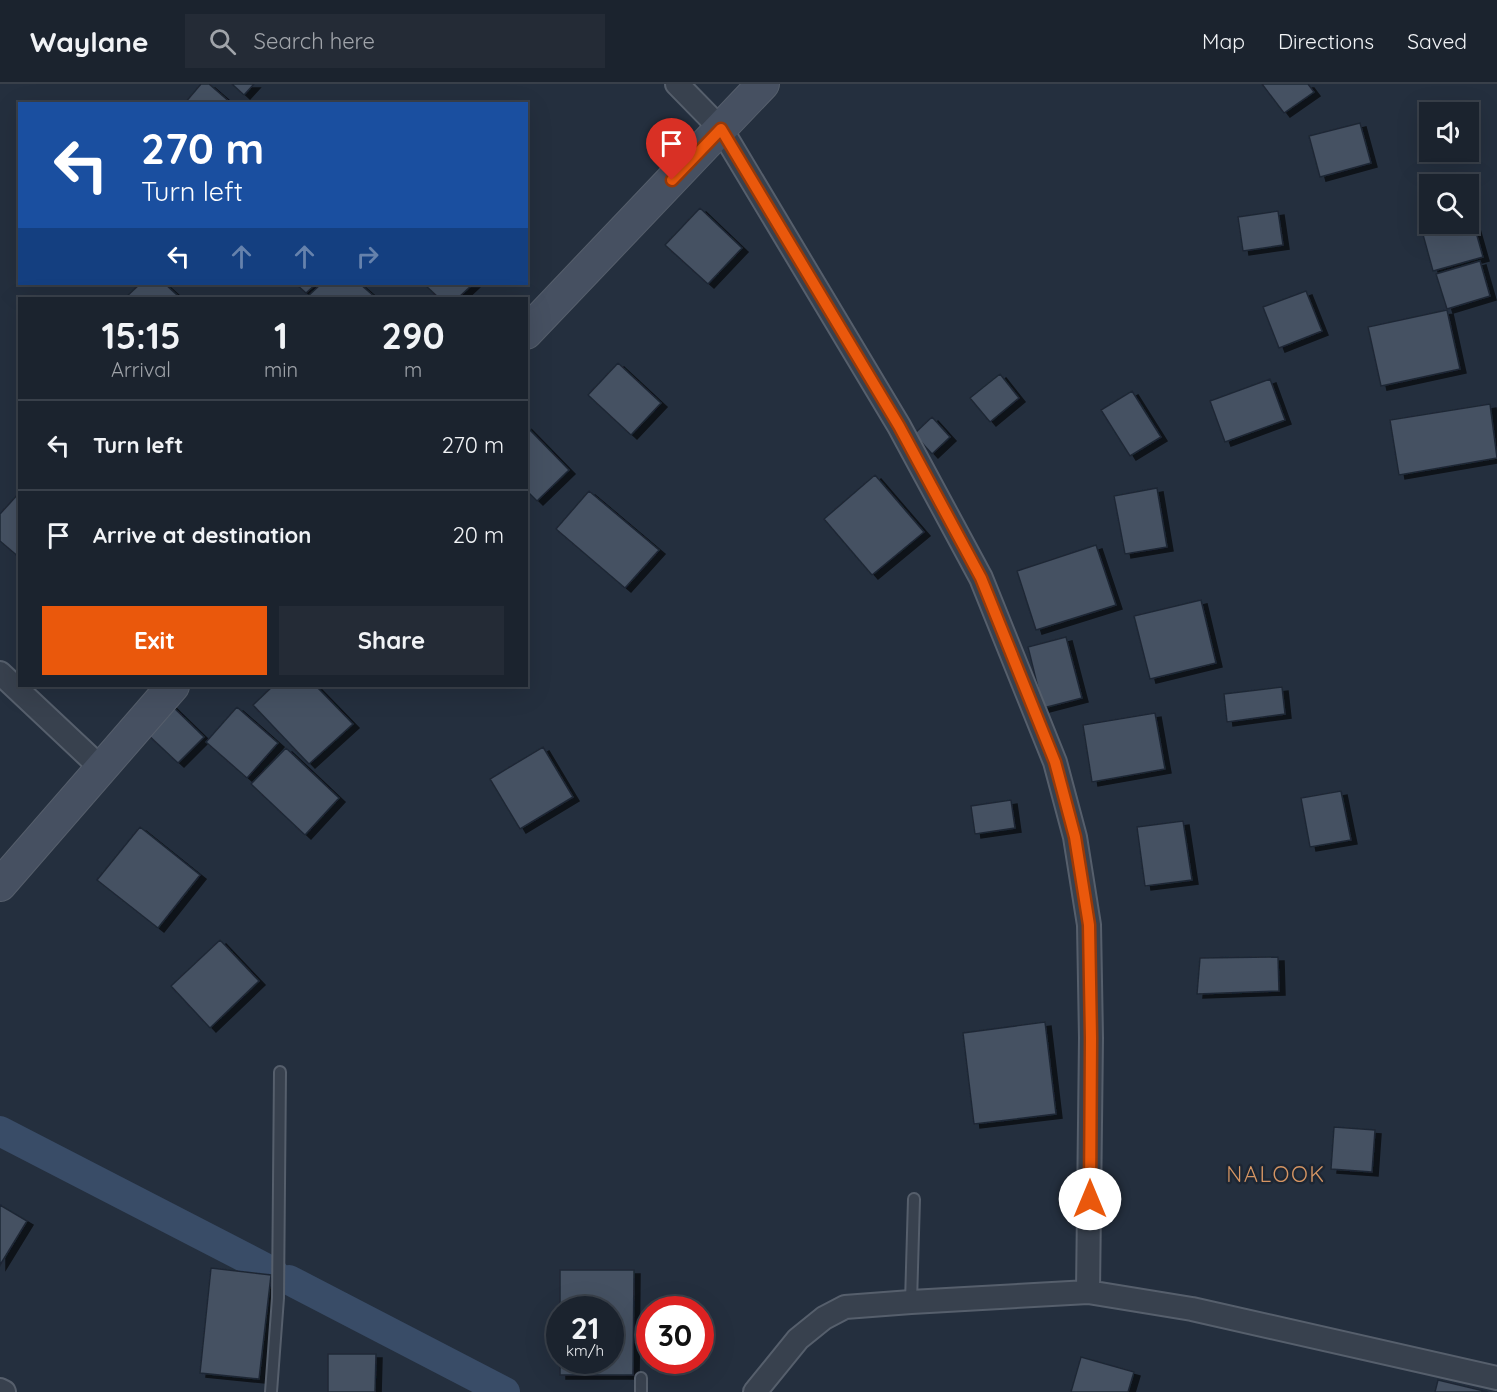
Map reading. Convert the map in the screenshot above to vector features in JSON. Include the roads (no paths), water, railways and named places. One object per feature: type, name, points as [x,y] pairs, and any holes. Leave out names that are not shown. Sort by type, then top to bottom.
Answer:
[{"type":"street","points":[[677,84],[721,129],[899,426],[981,578],[1055,762],[1075,837],[1089,925],[1091,1038],[1088,1292]]},
{"type":"street","points":[[528,331],[763,84]]},
{"type":"street","points":[[0,673],[100,767]]},
{"type":"street","points":[[0,885],[100,767],[173,687]]},
{"type":"street","points":[[755,1392],[798,1339],[824,1318],[845,1307],[1088,1292],[1192,1309],[1497,1378]]},
{"type":"lane","points":[[271,1392],[279,1298],[280,1072]]},
{"type":"lane","points":[[911,1302],[914,1199]]},
{"type":"lane","points":[[641,1378],[641,1392]]},
{"type":"waterway","points":[[0,1131],[273,1272]]},
{"type":"waterway","points":[[289,1280],[505,1392]]},
{"type":"district","name":"NALOOK","points":[[1276,1174]]}]
